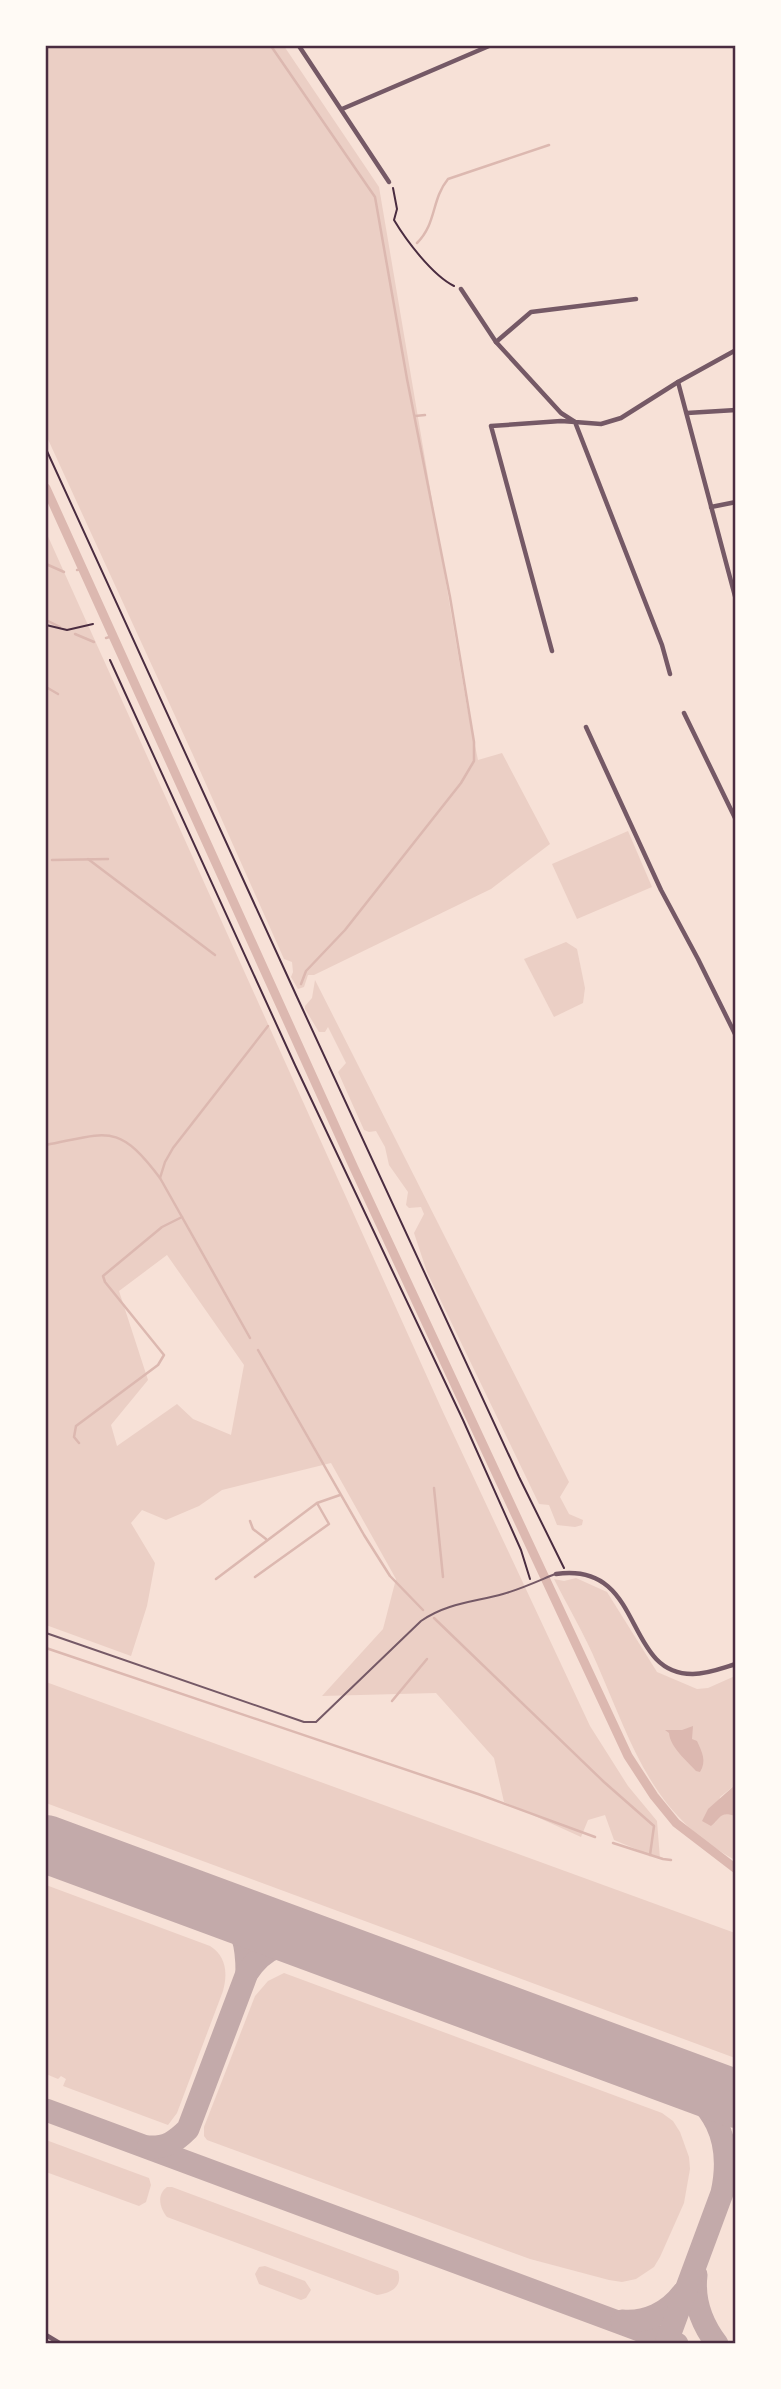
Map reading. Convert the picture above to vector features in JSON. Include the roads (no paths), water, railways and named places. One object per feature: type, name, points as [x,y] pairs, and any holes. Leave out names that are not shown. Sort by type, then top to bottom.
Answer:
[{"type":"street","points":[[299,46],[389,182]]},
{"type":"street","points":[[342,109],[489,46]]},
{"type":"street","points":[[461,289],[496,342],[561,413],[575,422],[662,645],[670,674]]},
{"type":"street","points":[[496,342],[531,312],[636,299]]},
{"type":"street","points":[[552,651],[491,426],[561,421],[611,422],[736,350]]},
{"type":"street","points":[[678,382],[736,600]]},
{"type":"street","points":[[687,414],[736,410]]},
{"type":"street","points":[[712,507],[736,502]]},
{"type":"street","points":[[684,713],[736,820]]},
{"type":"street","points":[[586,727],[661,890],[736,1036]]},
{"type":"street","points":[[556,1574],[567,1572],[596,1577],[611,1588],[652,1653],[674,1669],[694,1674],[736,1664]]},
{"type":"street","points":[[46,2335],[61,2343]]},
{"type":"lane","points":[[46,1633],[304,1722],[316,1722],[421,1621],[435,1611],[449,1605],[503,1594],[556,1574]]},
{"type":"waterway","points":[[271,46],[375,197],[450,597],[474,742],[474,761],[461,783],[345,930],[306,971],[301,984]]},
{"type":"waterway","points":[[417,243],[428,228],[439,195],[448,179],[549,145]]},
{"type":"waterway","points":[[415,416],[425,415]]},
{"type":"waterway","points":[[46,488],[354,1168],[628,1756],[654,1796],[676,1823],[736,1869]]},
{"type":"waterway","points":[[46,499],[51,499]]},
{"type":"waterway","points":[[46,564],[64,572]]},
{"type":"waterway","points":[[77,570],[83,569]]},
{"type":"waterway","points":[[46,620],[60,627]]},
{"type":"waterway","points":[[75,634],[94,642]]},
{"type":"waterway","points":[[106,638],[113,636]]},
{"type":"waterway","points":[[46,687],[58,694]]},
{"type":"waterway","points":[[88,859],[215,955]]},
{"type":"waterway","points":[[52,860],[108,859]]},
{"type":"waterway","points":[[79,1443],[74,1437],[76,1426],[158,1365],[164,1355],[103,1276],[162,1227],[182,1217],[160,1178],[165,1162],[268,1026]]},
{"type":"waterway","points":[[46,1145],[98,1135],[110,1136],[133,1148],[160,1178]]},
{"type":"waterway","points":[[182,1217],[250,1338]]},
{"type":"waterway","points":[[258,1350],[390,1576],[423,1610]]},
{"type":"waterway","points":[[434,1488],[443,1577]]},
{"type":"waterway","points":[[216,1579],[317,1503],[340,1495]]},
{"type":"waterway","points":[[255,1577],[329,1524],[317,1503]]},
{"type":"waterway","points":[[250,1521],[253,1529],[266,1539]]},
{"type":"waterway","points":[[434,1618],[604,1782],[654,1826],[650,1855]]},
{"type":"waterway","points":[[46,1648],[478,1794],[595,1837]]},
{"type":"waterway","points":[[392,1701],[427,1659]]},
{"type":"waterway","points":[[613,1843],[671,1860]]}]
